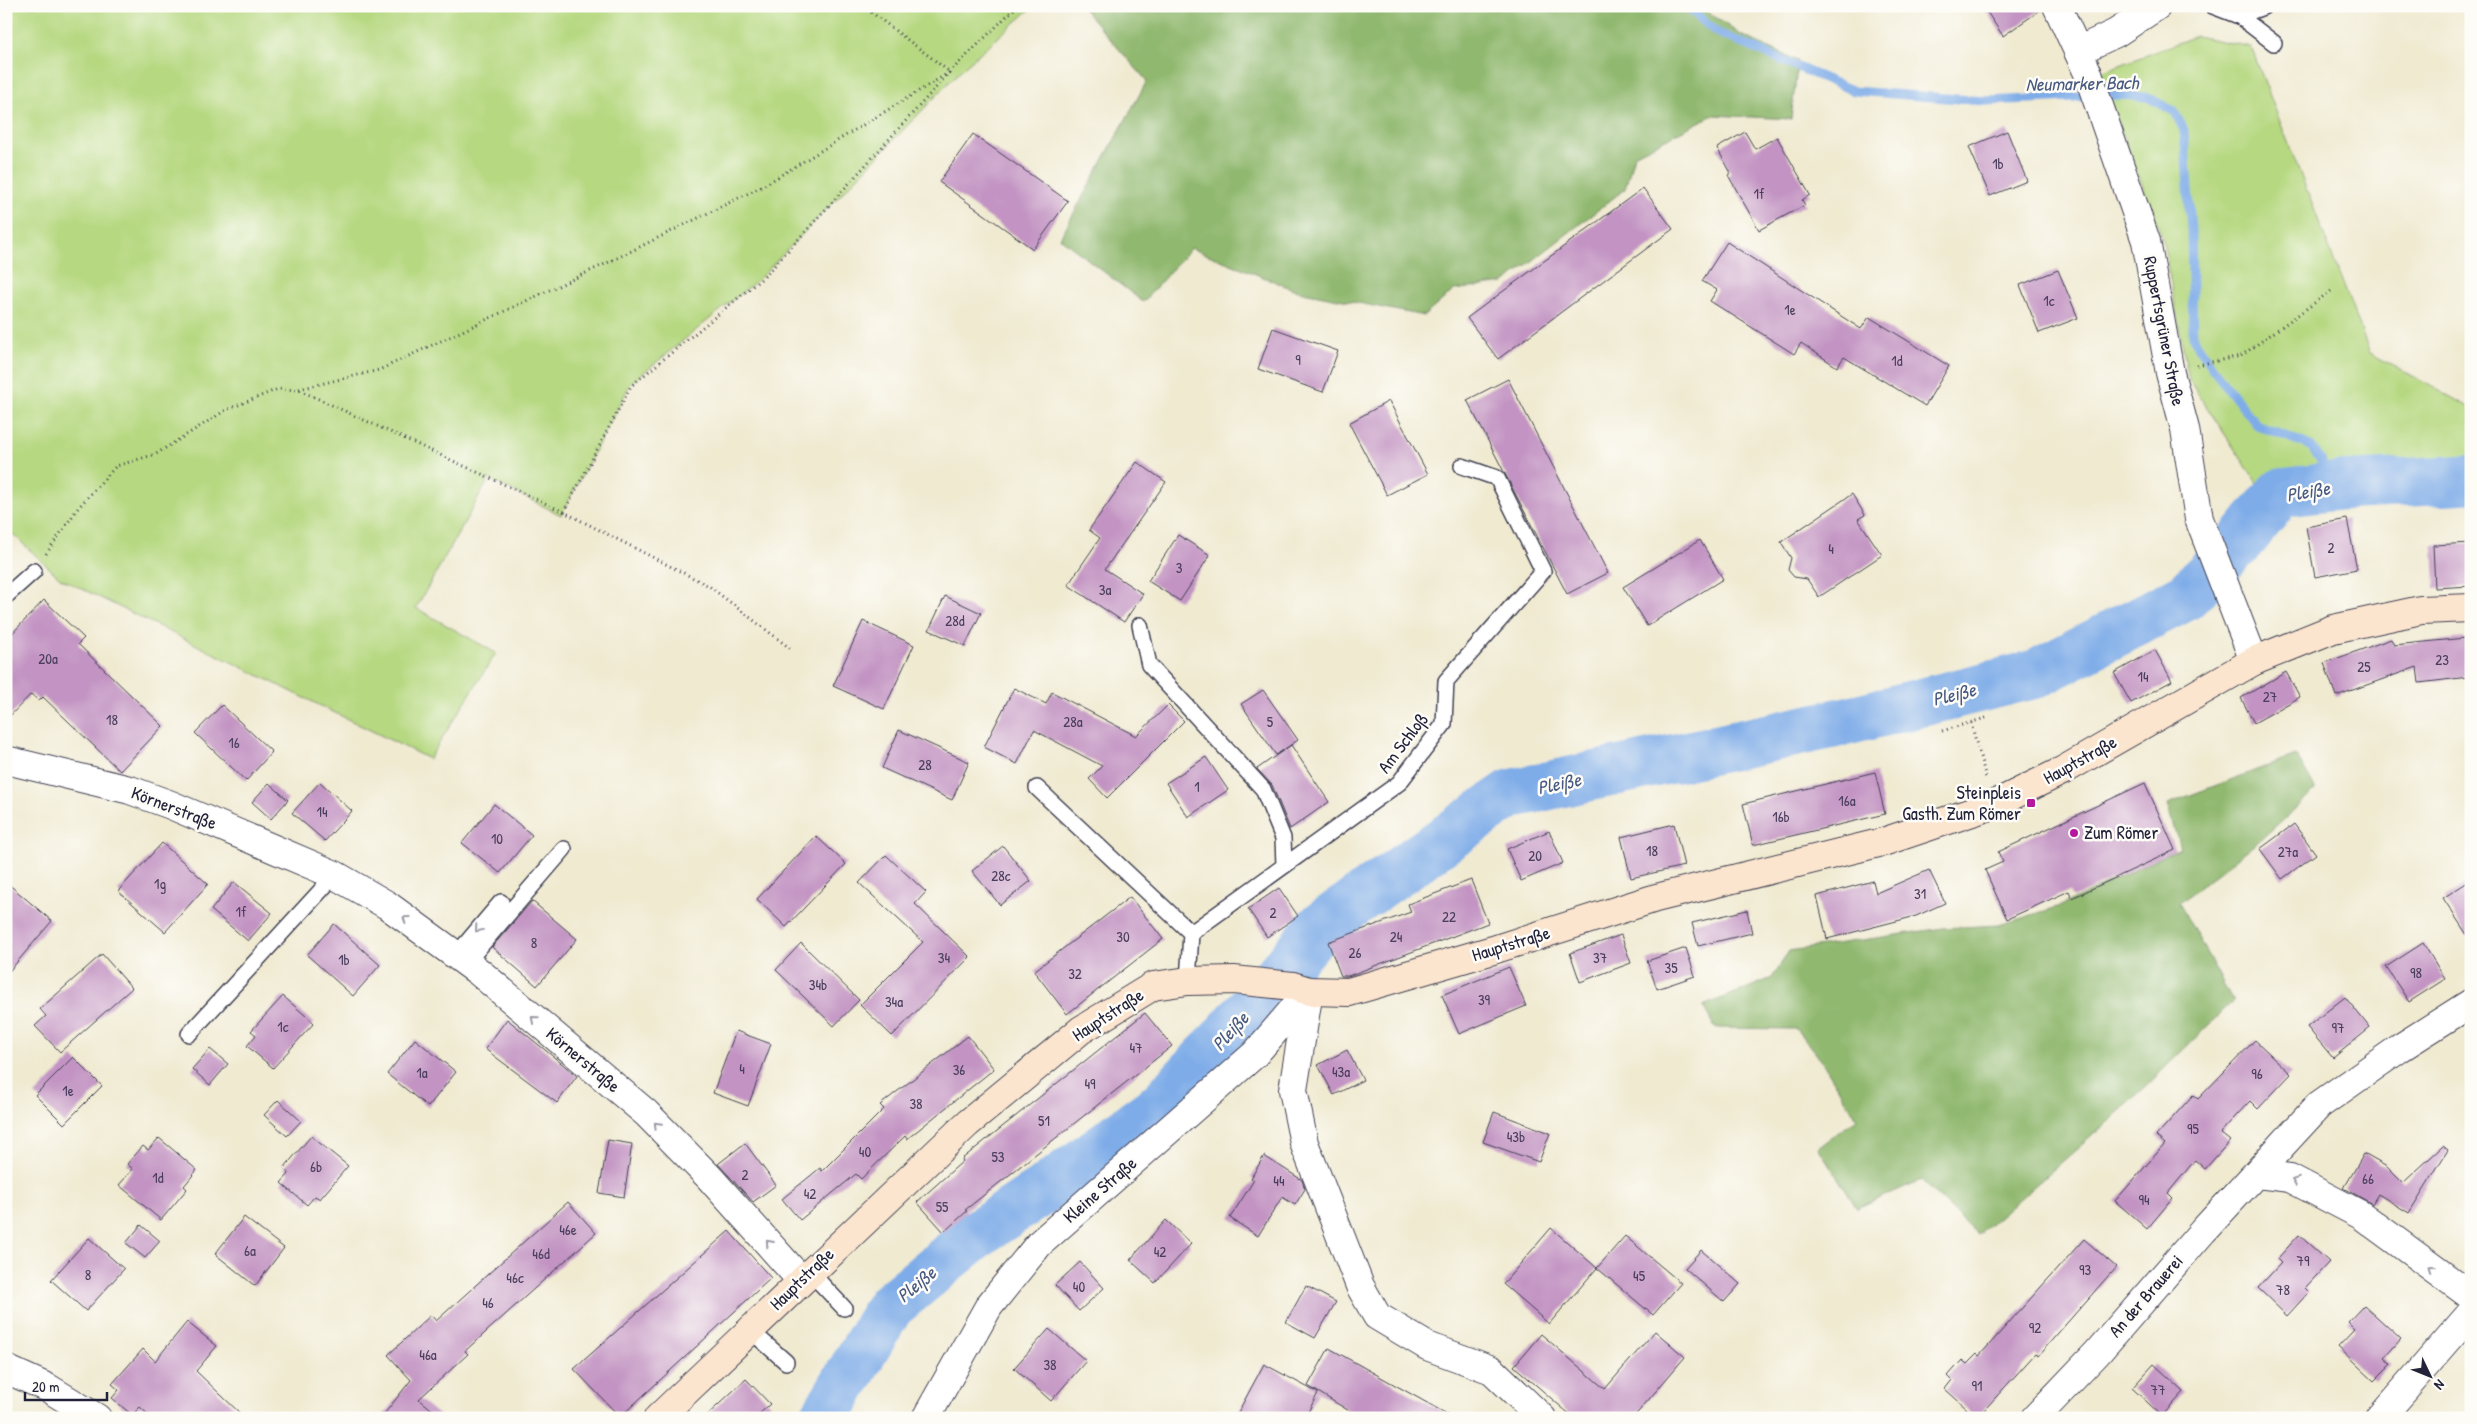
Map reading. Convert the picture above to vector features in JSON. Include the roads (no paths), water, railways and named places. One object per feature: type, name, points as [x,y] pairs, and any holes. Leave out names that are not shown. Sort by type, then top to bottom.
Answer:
[{"type":"main road","name":"Hauptstraße","points":[[658,1418],[805,1276],[967,1124],[1081,1030],[1153,986],[1188,981],[1234,980],[1301,989],[1349,992],[1493,950],[1656,898],[1883,842],[1994,805],[2062,771],[2254,661],[2333,629],[2421,610],[2471,608]]},
{"type":"street","name":"Ruppertsgrüner Straße","points":[[2057,6],[2083,61],[2146,241],[2170,373],[2185,429],[2199,519],[2229,601],[2254,661]]},
{"type":"street","points":[[2083,61],[2116,34],[2157,6]]},
{"type":"street","name":"Körnerstraße","points":[[6,760],[130,790],[335,875],[387,905],[461,959],[646,1113],[805,1276]]},
{"type":"street","points":[[1301,989],[1293,1090],[1304,1143],[1360,1286],[1377,1316],[1427,1346],[1492,1370],[1542,1418]]},
{"type":"street","name":"Kleine Straße","points":[[926,1418],[989,1306],[1039,1244],[1255,1054],[1301,989]]},
{"type":"street","name":"An der Brauerei","points":[[2035,1418],[2097,1353],[2203,1231],[2319,1105],[2400,1048],[2471,1003]]},
{"type":"street","points":[[2256,1174],[2290,1178],[2361,1214],[2471,1296]]},
{"type":"street","points":[[2380,1418],[2471,1313]]},
{"type":"street","points":[[6,1369],[48,1388],[97,1418]]},
{"type":"lane","points":[[2213,6],[2239,16],[2274,43]]},
{"type":"lane","points":[[2239,16],[2263,7]]},
{"type":"lane","name":"Am Schloß","points":[[1191,933],[1399,783],[1444,724],[1446,681],[1544,570],[1496,478],[1462,466]]},
{"type":"lane","points":[[6,596],[34,571]]},
{"type":"lane","points":[[1140,625],[1149,665],[1263,789],[1283,838],[1284,866]]},
{"type":"lane","points":[[1037,788],[1191,933],[1188,981]]},
{"type":"lane","points":[[461,959],[564,849]]},
{"type":"lane","points":[[189,1034],[335,875]]},
{"type":"lane","points":[[461,959],[501,902]]},
{"type":"lane","points":[[805,1276],[844,1308]]},
{"type":"lane","points":[[750,1330],[786,1362]]},
{"type":"waterway","name":"Neumarker Bach","points":[[1686,6],[1716,32],[1854,91],[1985,101],[2118,95],[2147,97],[2174,111],[2184,130],[2191,230],[2193,338],[2218,376],[2257,425],[2311,446],[2338,486]]},
{"type":"waterway","name":"Pleiße","points":[[824,1418],[890,1306],[981,1231],[1044,1190],[1161,1105],[1226,1036],[1322,925],[1510,794],[1847,721],[2036,674],[2185,597],[2242,540],[2280,493],[2338,486],[2471,479]]},
{"type":"place","name":"Steinpleis Gasth. Zum Römer","points":[[2031,803]]},
{"type":"place","name":"Zum Römer","points":[[2074,833]]}]
